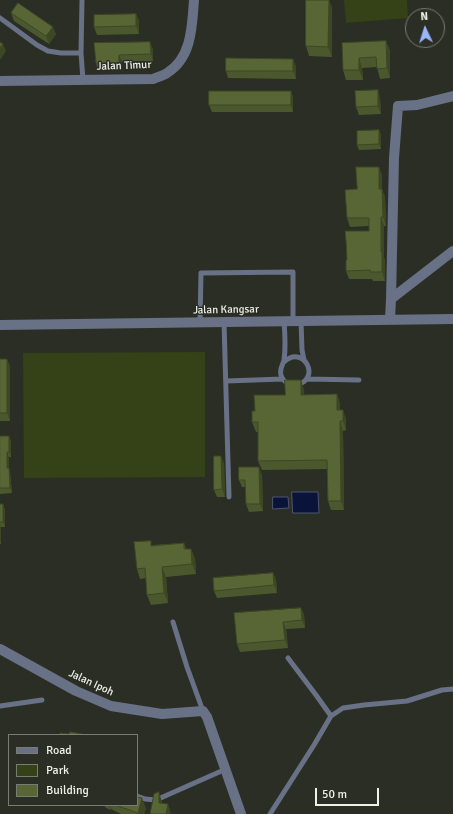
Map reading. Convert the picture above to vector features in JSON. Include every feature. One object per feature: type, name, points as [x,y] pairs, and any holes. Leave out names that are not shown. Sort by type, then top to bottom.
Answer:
[{"type":"street","name":"Jalan Timur","points":[[0,81],[153,79],[167,73],[179,63],[188,47],[192,28],[194,0]]},
{"type":"street","points":[[390,320],[394,158],[398,106],[417,105],[453,96]]},
{"type":"street","points":[[390,299],[453,250]]},
{"type":"street","name":"Jalan Kangsar","points":[[0,325],[453,319]]},
{"type":"street","name":"Jalan Ipoh","points":[[0,650],[76,691],[111,706],[162,714],[204,711]]},
{"type":"street","points":[[204,711],[208,717],[241,814]]},
{"type":"lane","points":[[82,0],[81,53],[83,80]]},
{"type":"lane","points":[[0,18],[37,45],[48,51],[81,53]]},
{"type":"lane","points":[[200,322],[202,273],[293,272],[293,321],[285,350],[284,362]]},
{"type":"lane","points":[[293,321],[304,360],[309,369],[309,374],[302,383],[295,385],[288,384],[283,380],[280,371],[284,362],[291,357],[304,360]]},
{"type":"lane","points":[[224,322],[229,497]]},
{"type":"lane","points":[[307,378],[359,380]]},
{"type":"lane","points":[[226,381],[283,380]]},
{"type":"lane","points":[[173,622],[187,667],[204,711]]},
{"type":"lane","points":[[288,658],[331,716]]},
{"type":"lane","points":[[270,814],[331,716],[343,708],[407,701],[442,690],[453,689]]},
{"type":"lane","points":[[0,706],[42,700]]},
{"type":"lane","points":[[138,796],[156,800],[226,769]]},
{"type":"green space","points":[[344,0],[407,0],[407,8],[405,8],[405,18],[346,23]]},
{"type":"green space","points":[[205,352],[205,477],[24,478],[23,353]]},
{"type":"water","points":[[292,492],[318,492],[319,513],[293,513]]},
{"type":"water","points":[[273,497],[288,497],[289,508],[273,509]]},
{"type":"building","points":[[306,0],[329,0],[328,47],[306,46]]},
{"type":"building","points":[[18,3],[53,27],[46,36],[11,13]]},
{"type":"building","points":[[136,14],[136,26],[94,27],[94,15]]},
{"type":"building","points":[[386,41],[387,68],[377,69],[376,57],[359,58],[359,70],[343,70],[342,43]]},
{"type":"building","points":[[150,42],[151,54],[119,55],[119,63],[96,63],[94,43]]},
{"type":"building","points":[[226,58],[293,59],[293,71],[226,71]]},
{"type":"building","points":[[378,90],[378,106],[356,107],[355,91]]},
{"type":"building","points":[[209,91],[291,91],[291,105],[209,105]]},
{"type":"building","points":[[379,130],[379,144],[357,145],[357,131]]},
{"type":"building","points":[[356,167],[379,167],[379,189],[382,189],[383,217],[381,217],[382,272],[370,272],[370,270],[346,271],[347,260],[345,231],[369,231],[369,218],[347,218],[345,190],[357,189]]},
{"type":"building","points":[[0,359],[7,359],[7,413],[0,413]]},
{"type":"building","points":[[285,380],[301,380],[301,395],[337,394],[337,410],[343,410],[343,421],[340,421],[341,501],[328,501],[327,460],[258,461],[258,422],[252,422],[252,411],[255,411],[254,395],[285,395]]},
{"type":"building","points":[[0,436],[9,436],[7,468],[9,468],[10,488],[0,488]]},
{"type":"building","points":[[214,456],[221,456],[222,489],[214,490]]},
{"type":"building","points":[[239,467],[259,467],[260,504],[246,504],[245,480],[239,480]]},
{"type":"building","points":[[0,504],[3,504],[3,522],[0,522]]},
{"type":"building","points":[[151,541],[151,546],[184,543],[184,549],[191,549],[192,564],[162,567],[164,593],[147,595],[145,568],[137,569],[134,542]]},
{"type":"building","points":[[273,573],[274,585],[214,591],[213,578]]},
{"type":"building","points":[[301,608],[302,620],[283,622],[285,640],[237,644],[234,613]]},
{"type":"building","points":[[70,732],[82,734],[69,734]]},
{"type":"building","points":[[159,792],[159,803],[168,804],[166,814],[150,814],[154,794]]},
{"type":"building","points":[[138,797],[142,798],[138,813],[118,806],[138,806]]}]
